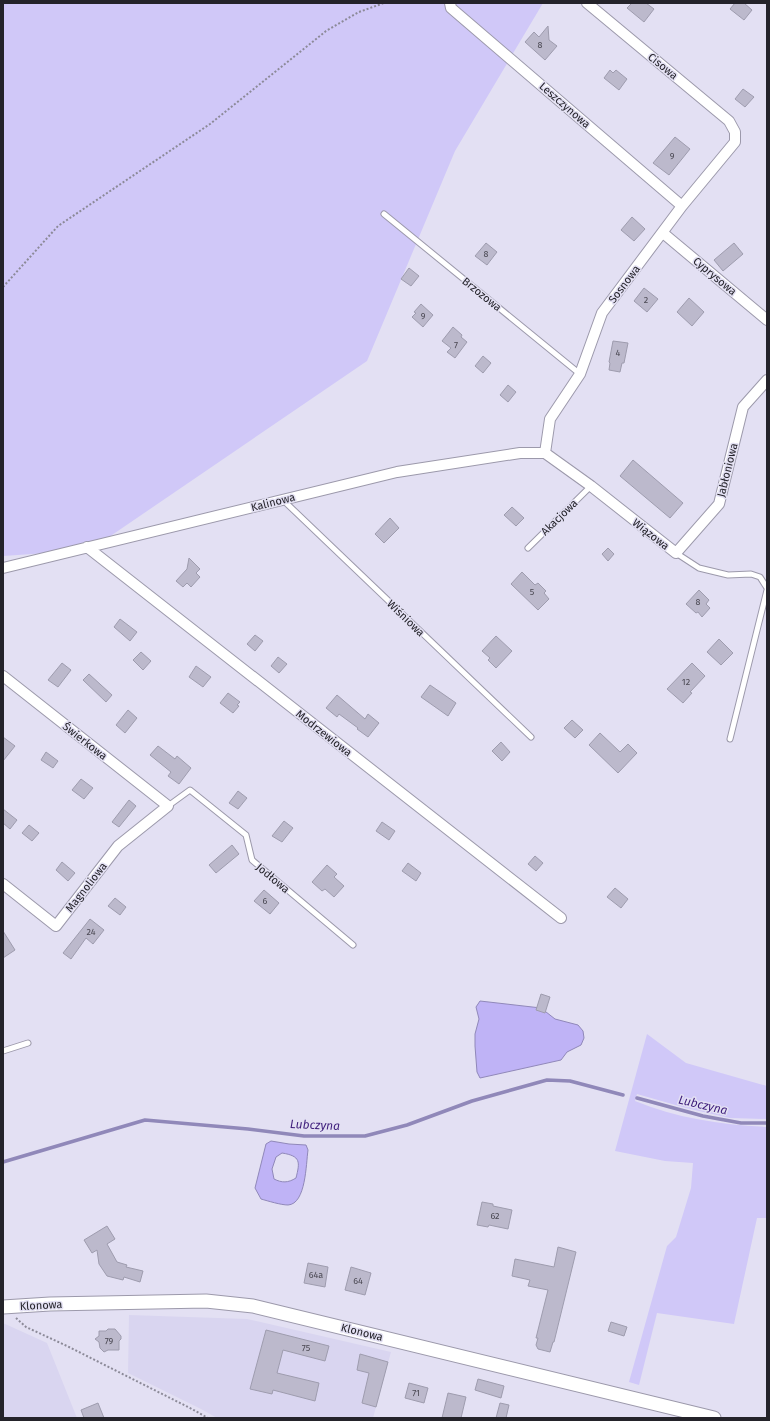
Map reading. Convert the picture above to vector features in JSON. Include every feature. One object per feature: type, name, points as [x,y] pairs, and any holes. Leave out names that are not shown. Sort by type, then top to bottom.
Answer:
[{"type":"street","name":"Leszczynowa","points":[[450,3],[451,8],[682,206]]},
{"type":"street","name":"Cisowa","points":[[587,3],[729,121],[735,132]]},
{"type":"street","name":"Sosnowa","points":[[545,453],[550,419],[580,374],[602,313],[682,206],[735,142],[735,132]]},
{"type":"street","name":"Cyprysowa","points":[[663,233],[767,320]]},
{"type":"street","name":"Jabłoniowa","points":[[676,553],[719,504],[743,407],[767,380]]},
{"type":"street","name":"Kalinowa","points":[[3,568],[397,472],[520,453],[545,453]]},
{"type":"street","name":"Wiązowa","points":[[545,453],[591,486],[676,553]]},
{"type":"street","name":"Modrzewiowa","points":[[87,547],[561,918]]},
{"type":"street","name":"Świerkowa","points":[[3,676],[168,806]]},
{"type":"street","name":"Magnoliowa","points":[[3,884],[56,926],[118,846],[168,806]]},
{"type":"street","name":"Klonowa","points":[[4,1307],[50,1304],[198,1301],[253,1306],[714,1418]]},
{"type":"lane","name":"Brzozowa","points":[[384,214],[580,374]]},
{"type":"lane","name":"Akacjowa","points":[[528,548],[591,486]]},
{"type":"lane","name":"Wiśniowa","points":[[282,499],[531,737]]},
{"type":"lane","name":"Wiązowa","points":[[676,553],[700,568],[728,575],[751,574],[760,577],[767,589],[730,739]]},
{"type":"lane","name":"Jodłowa","points":[[168,806],[190,790],[246,835],[252,860],[353,944]]},
{"type":"lane","points":[[3,1051],[28,1043]]},
{"type":"path","points":[[3,287],[58,226],[210,124],[326,31],[359,12],[384,3]]},
{"type":"path","points":[[4,1307],[26,1327],[67,1346],[208,1418]]},
{"type":"shaded area","points":[[3,3],[543,3],[455,151],[367,361],[90,550],[3,556]]},
{"type":"shaded area","points":[[480,1001],[541,1008],[555,1019],[578,1025],[583,1031],[584,1038],[581,1045],[567,1052],[561,1060],[480,1078],[477,1072],[475,1034],[479,1019],[476,1007]]},
{"type":"shaded area","points":[[647,1034],[686,1063],[767,1086],[767,1119],[730,1118],[686,1108],[637,1094],[635,1101],[667,1112],[700,1120],[767,1127],[767,1218],[757,1218],[734,1324],[657,1313],[639,1385],[629,1382],[667,1246],[676,1237],[691,1188],[693,1163],[665,1161],[615,1151]]},
{"type":"shaded area","points":[[271,1141],[306,1145],[308,1150],[306,1173],[302,1191],[294,1203],[285,1205],[261,1199],[255,1188],[266,1144]],"holes":[[[282,1153],[296,1158],[298,1161],[296,1178],[285,1182],[274,1179],[272,1169],[276,1157]]]},
{"type":"shaded area","points":[[129,1315],[247,1319],[391,1352],[373,1418],[217,1418],[128,1373]]},
{"type":"shaded area","points":[[3,1323],[47,1343],[77,1418],[3,1418]]},
{"type":"building","points":[[632,3],[646,3],[654,9],[644,22],[627,8]]},
{"type":"building","points":[[735,3],[744,3],[752,10],[744,20],[730,9]]},
{"type":"building","points":[[548,26],[549,40],[557,46],[545,60],[525,42],[534,32],[539,37]]},
{"type":"building","points":[[610,70],[613,73],[616,70],[627,79],[619,90],[604,78]]},
{"type":"building","points":[[743,89],[754,97],[745,107],[735,99]]},
{"type":"building","points":[[675,137],[690,149],[669,175],[653,163]]},
{"type":"building","points":[[632,217],[645,229],[634,241],[621,230]]},
{"type":"building","points":[[486,243],[497,252],[487,265],[475,256]]},
{"type":"building","points":[[734,243],[743,254],[723,271],[714,260]]},
{"type":"building","points":[[409,268],[419,276],[411,286],[401,279]]},
{"type":"building","points":[[644,288],[658,299],[647,312],[634,301]]},
{"type":"building","points":[[689,298],[704,312],[692,326],[677,312]]},
{"type":"building","points":[[421,304],[433,315],[423,327],[412,317],[416,313],[414,312]]},
{"type":"building","points":[[453,327],[467,342],[455,358],[447,352],[451,348],[442,341]]},
{"type":"building","points":[[613,341],[628,343],[624,363],[622,363],[620,372],[609,370]]},
{"type":"building","points":[[483,356],[491,363],[483,373],[475,366]]},
{"type":"building","points":[[508,385],[516,392],[508,402],[500,395]]},
{"type":"building","points":[[633,460],[683,503],[670,518],[620,476]]},
{"type":"building","points":[[512,507],[524,518],[516,526],[504,515]]},
{"type":"building","points":[[390,518],[399,528],[384,543],[375,534]]},
{"type":"building","points":[[608,548],[614,554],[608,561],[602,554]]},
{"type":"building","points":[[189,558],[200,569],[196,573],[200,577],[191,587],[187,583],[183,587],[176,581],[187,569]]},
{"type":"building","points":[[522,572],[535,585],[538,583],[546,591],[544,593],[549,599],[538,610],[511,584]]},
{"type":"building","points":[[699,590],[709,600],[706,604],[710,608],[702,617],[698,612],[696,613],[686,604]]},
{"type":"building","points":[[120,619],[137,632],[130,641],[114,627]]},
{"type":"building","points":[[255,635],[263,641],[255,651],[247,644]]},
{"type":"building","points":[[496,636],[512,651],[496,668],[488,660],[490,658],[482,651]]},
{"type":"building","points":[[719,639],[733,653],[721,665],[707,652]]},
{"type":"building","points":[[141,652],[151,661],[143,670],[133,660]]},
{"type":"building","points":[[278,657],[287,664],[279,673],[271,666]]},
{"type":"building","points":[[62,663],[71,670],[58,687],[48,680]]},
{"type":"building","points":[[692,663],[705,676],[690,692],[692,693],[683,703],[667,689]]},
{"type":"building","points":[[196,666],[211,677],[203,687],[189,677]]},
{"type":"building","points":[[89,674],[112,695],[106,702],[83,680]]},
{"type":"building","points":[[430,685],[456,703],[448,716],[421,697]]},
{"type":"building","points":[[228,693],[240,702],[237,705],[239,706],[233,713],[220,703]]},
{"type":"building","points":[[337,695],[365,719],[368,714],[379,723],[368,737],[339,714],[337,717],[326,708]]},
{"type":"building","points":[[128,710],[137,718],[125,733],[116,725]]},
{"type":"building","points":[[572,720],[583,730],[575,738],[564,728]]},
{"type":"building","points":[[600,733],[620,752],[628,744],[637,753],[618,773],[589,745]]},
{"type":"building","points":[[3,737],[15,746],[3,761]]},
{"type":"building","points":[[501,742],[510,752],[502,761],[492,751]]},
{"type":"building","points":[[158,746],[175,759],[177,756],[191,768],[179,784],[168,776],[171,772],[150,755]]},
{"type":"building","points":[[46,752],[58,761],[53,768],[41,760]]},
{"type":"building","points":[[81,779],[93,788],[84,799],[72,790]]},
{"type":"building","points":[[238,791],[247,798],[238,809],[229,803]]},
{"type":"building","points":[[129,800],[136,806],[119,827],[112,822]]},
{"type":"building","points":[[3,809],[17,820],[10,829],[3,823]]},
{"type":"building","points":[[284,821],[293,828],[282,842],[272,836]]},
{"type":"building","points":[[382,822],[395,831],[389,840],[376,831]]},
{"type":"building","points":[[29,825],[39,833],[32,841],[22,833]]},
{"type":"building","points":[[232,845],[239,854],[216,873],[209,865]]},
{"type":"building","points":[[535,856],[543,863],[536,871],[528,864]]},
{"type":"building","points":[[62,862],[75,873],[68,881],[56,870]]},
{"type":"building","points":[[408,863],[421,873],[416,881],[402,871]]},
{"type":"building","points":[[327,865],[337,874],[334,877],[344,886],[334,897],[325,889],[322,891],[312,882]]},
{"type":"building","points":[[615,888],[628,899],[621,908],[607,897]]},
{"type":"building","points":[[264,890],[279,903],[270,914],[254,901]]},
{"type":"building","points":[[115,898],[126,907],[120,915],[108,906]]},
{"type":"building","points":[[90,919],[104,930],[93,944],[86,938],[71,959],[63,953]]},
{"type":"building","points":[[3,931],[15,950],[3,958]]},
{"type":"building","points":[[541,994],[550,997],[545,1013],[536,1010]]},
{"type":"building","points":[[482,1202],[512,1210],[508,1229],[489,1225],[488,1227],[477,1225]]},
{"type":"building","points":[[107,1226],[115,1239],[107,1244],[117,1262],[127,1265],[126,1267],[143,1271],[140,1282],[124,1277],[123,1280],[107,1276],[99,1264],[97,1250],[92,1253],[84,1240]]},
{"type":"building","points":[[558,1247],[576,1252],[554,1342],[550,1352],[538,1349],[536,1345],[538,1338],[536,1338],[548,1290],[528,1286],[530,1280],[512,1276],[515,1259],[554,1267]]},
{"type":"building","points":[[308,1263],[328,1267],[325,1287],[304,1283]]},
{"type":"building","points":[[351,1267],[371,1273],[365,1295],[345,1290]]},
{"type":"building","points":[[611,1322],[627,1327],[624,1336],[608,1331]]},
{"type":"building","points":[[108,1329],[115,1329],[121,1336],[119,1341],[119,1350],[108,1350],[104,1352],[100,1348],[99,1342],[95,1339],[99,1336],[99,1331],[106,1331]]},
{"type":"building","points":[[266,1330],[329,1346],[325,1361],[283,1350],[277,1373],[319,1383],[315,1401],[273,1390],[272,1394],[250,1389]]},
{"type":"building","points":[[360,1354],[388,1362],[376,1407],[362,1403],[369,1373],[357,1370]]},
{"type":"building","points":[[478,1379],[504,1386],[501,1398],[475,1390]]},
{"type":"building","points":[[409,1383],[428,1388],[424,1403],[405,1398]]},
{"type":"building","points":[[448,1393],[466,1397],[461,1418],[442,1418]]},
{"type":"building","points":[[98,1403],[104,1418],[84,1418],[81,1410]]},
{"type":"building","points":[[500,1403],[509,1405],[506,1418],[496,1418]]},
{"type":"waterway","name":"Lubczyna","points":[[3,1162],[145,1120],[248,1129],[304,1136],[365,1136],[407,1125],[472,1101],[547,1080],[570,1081],[623,1095]]},
{"type":"waterway","name":"Lubczyna","points":[[637,1098],[703,1116],[741,1123],[767,1123]]}]
